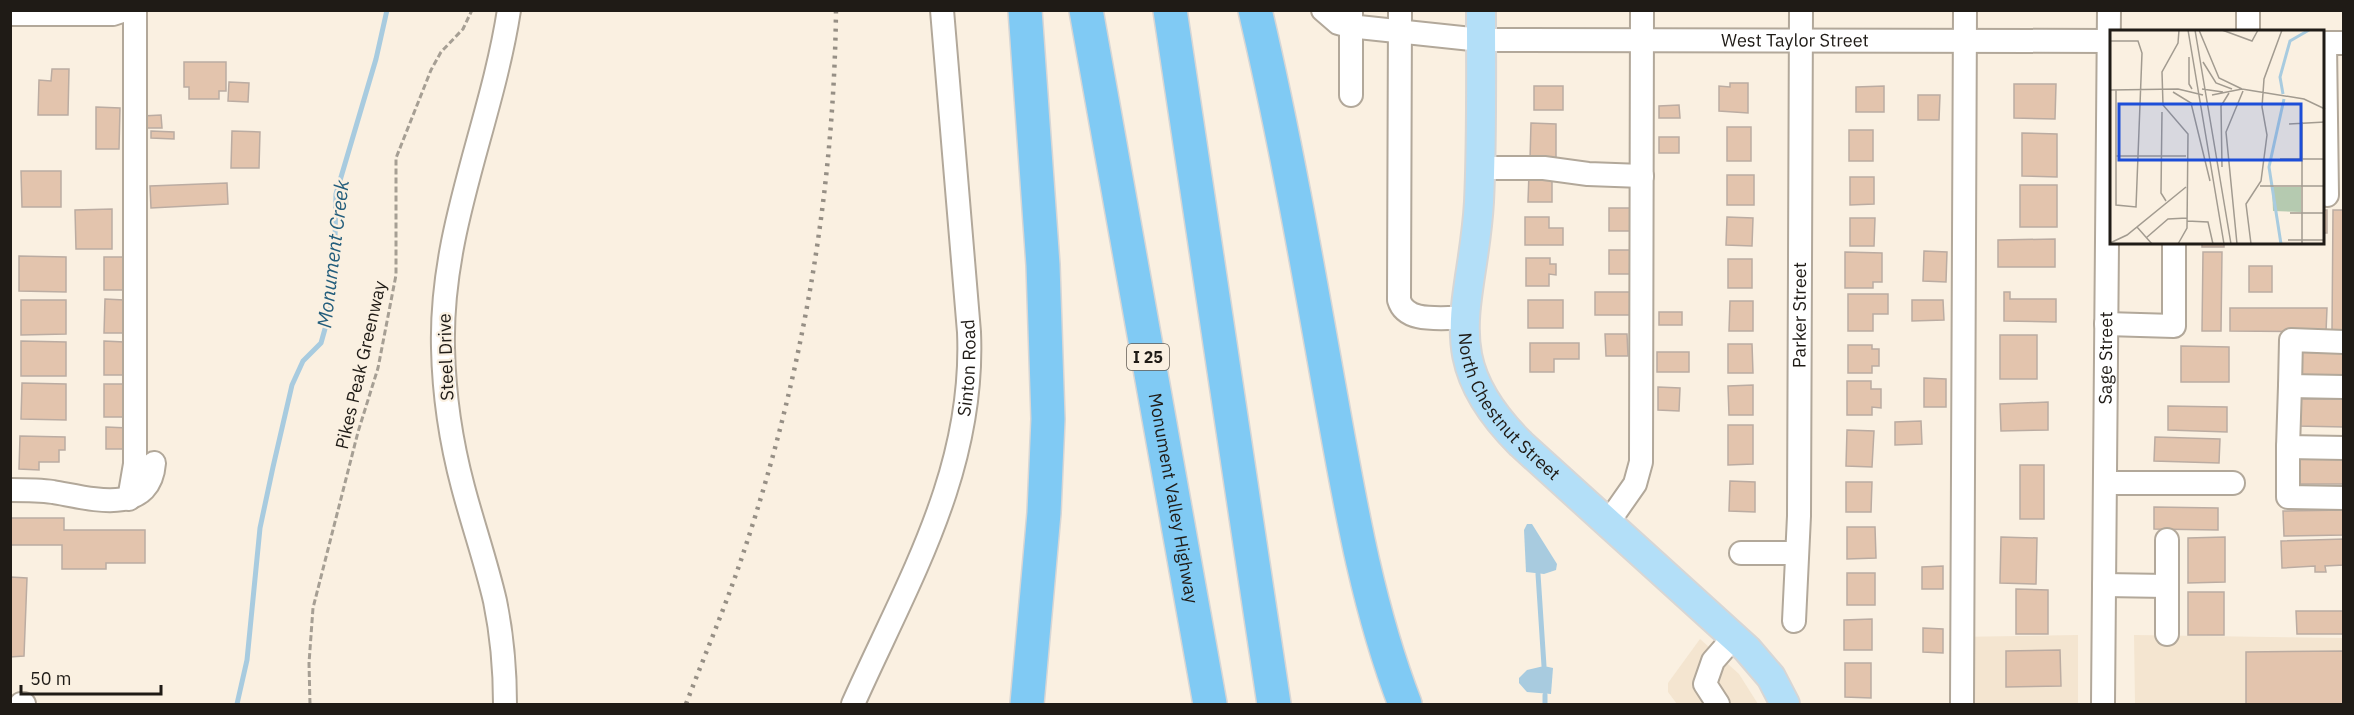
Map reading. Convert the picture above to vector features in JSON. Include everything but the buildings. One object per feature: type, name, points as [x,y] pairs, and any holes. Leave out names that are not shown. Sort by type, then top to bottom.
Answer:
[{"type":"highway","points":[[1025,10],[1043,265],[1048,419],[1045,502],[1028,703]]},
{"type":"highway","name":"Monument Valley Highway","points":[[1086,10],[1210,705]]},
{"type":"highway","points":[[1170,10],[1274,705]]},
{"type":"highway","points":[[1255,10],[1287,155],[1360,552],[1379,627],[1405,705]]},
{"type":"main road","name":"North Chestnut Street","points":[[1481,10],[1480,168],[1477,226],[1463,318],[1469,363],[1486,406],[1521,444],[1734,637],[1764,667],[1785,705]]},
{"type":"street","points":[[10,14],[113,14],[125,10]]},
{"type":"street","points":[[129,499],[135,464],[135,10]]},
{"type":"street","name":"Steel Drive","points":[[505,705],[503,660],[495,602],[452,435],[444,369],[443,316],[452,237],[501,52],[508,10]]},
{"type":"street","name":"Sinton Road","points":[[853,705],[944,501],[964,423],[969,378],[969,332],[942,10]]},
{"type":"street","points":[[1323,10],[1338,23],[1351,19],[1351,95]]},
{"type":"street","points":[[1607,524],[1635,484],[1641,462],[1642,10]]},
{"type":"street","name":"Parker Street","points":[[1794,621],[1797,552],[1801,10]]},
{"type":"street","points":[[1962,705],[1965,10]]},
{"type":"street","name":"Sage Street","points":[[2103,705],[2109,10]]},
{"type":"street","points":[[2248,10],[2248,30]]},
{"type":"street","name":"West Taylor Street","points":[[1351,19],[1400,21],[1481,40],[2110,41]]},
{"type":"street","points":[[1400,21],[1399,300],[1401,308],[1412,316],[1463,318]]},
{"type":"street","points":[[2327,195],[2330,43]]},
{"type":"street","points":[[1480,168],[1544,168],[1588,174],[1642,176]]},
{"type":"street","points":[[2106,324],[2174,326],[2174,244]]},
{"type":"street","points":[[2343,342],[2291,340],[2288,447],[2288,497],[2343,498]]},
{"type":"street","points":[[2290,386],[2343,387]]},
{"type":"street","points":[[2288,447],[2343,448]]},
{"type":"street","points":[[10,490],[42,490],[119,501],[129,499],[149,483],[154,463]]},
{"type":"street","points":[[2105,483],[2233,483]]},
{"type":"street","points":[[2167,540],[2167,634]]},
{"type":"street","points":[[1741,552],[1797,552]]},
{"type":"street","points":[[2104,585],[2167,586]]},
{"type":"street","points":[[1718,705],[1705,684],[1713,661],[1734,637]]},
{"type":"path","name":"Pikes Peak Greenway","points":[[310,705],[309,663],[313,608],[378,368],[396,275],[396,158],[430,70],[441,52],[463,29],[472,10]]},
{"type":"shaded area","points":[[2078,635],[2078,704],[1955,704],[1954,637]]},
{"type":"shaded area","points":[[2134,635],[2343,638],[2343,704],[2135,704]]},
{"type":"shaded area","points":[[1700,639],[1739,674],[1758,704],[1677,704],[1668,692],[1668,683]]},
{"type":"water","points":[[1527,524],[1532,524],[1557,564],[1556,570],[1544,574],[1526,572],[1524,530]]},
{"type":"water","points":[[1544,666],[1553,668],[1551,694],[1527,692],[1519,683],[1519,678],[1527,670]]},
{"type":"waterway","name":"Monument Creek","points":[[237,704],[247,660],[260,528],[273,467],[292,385],[303,361],[321,343],[330,311],[334,285],[336,194],[376,59],[387,10]]},
{"type":"waterway","points":[[1538,574],[1544,666]]},
{"type":"waterway","points":[[1545,695],[1545,704]]},
{"type":"railway","points":[[686,704],[744,551],[783,419],[798,352],[811,284],[829,148],[836,10]]}]
